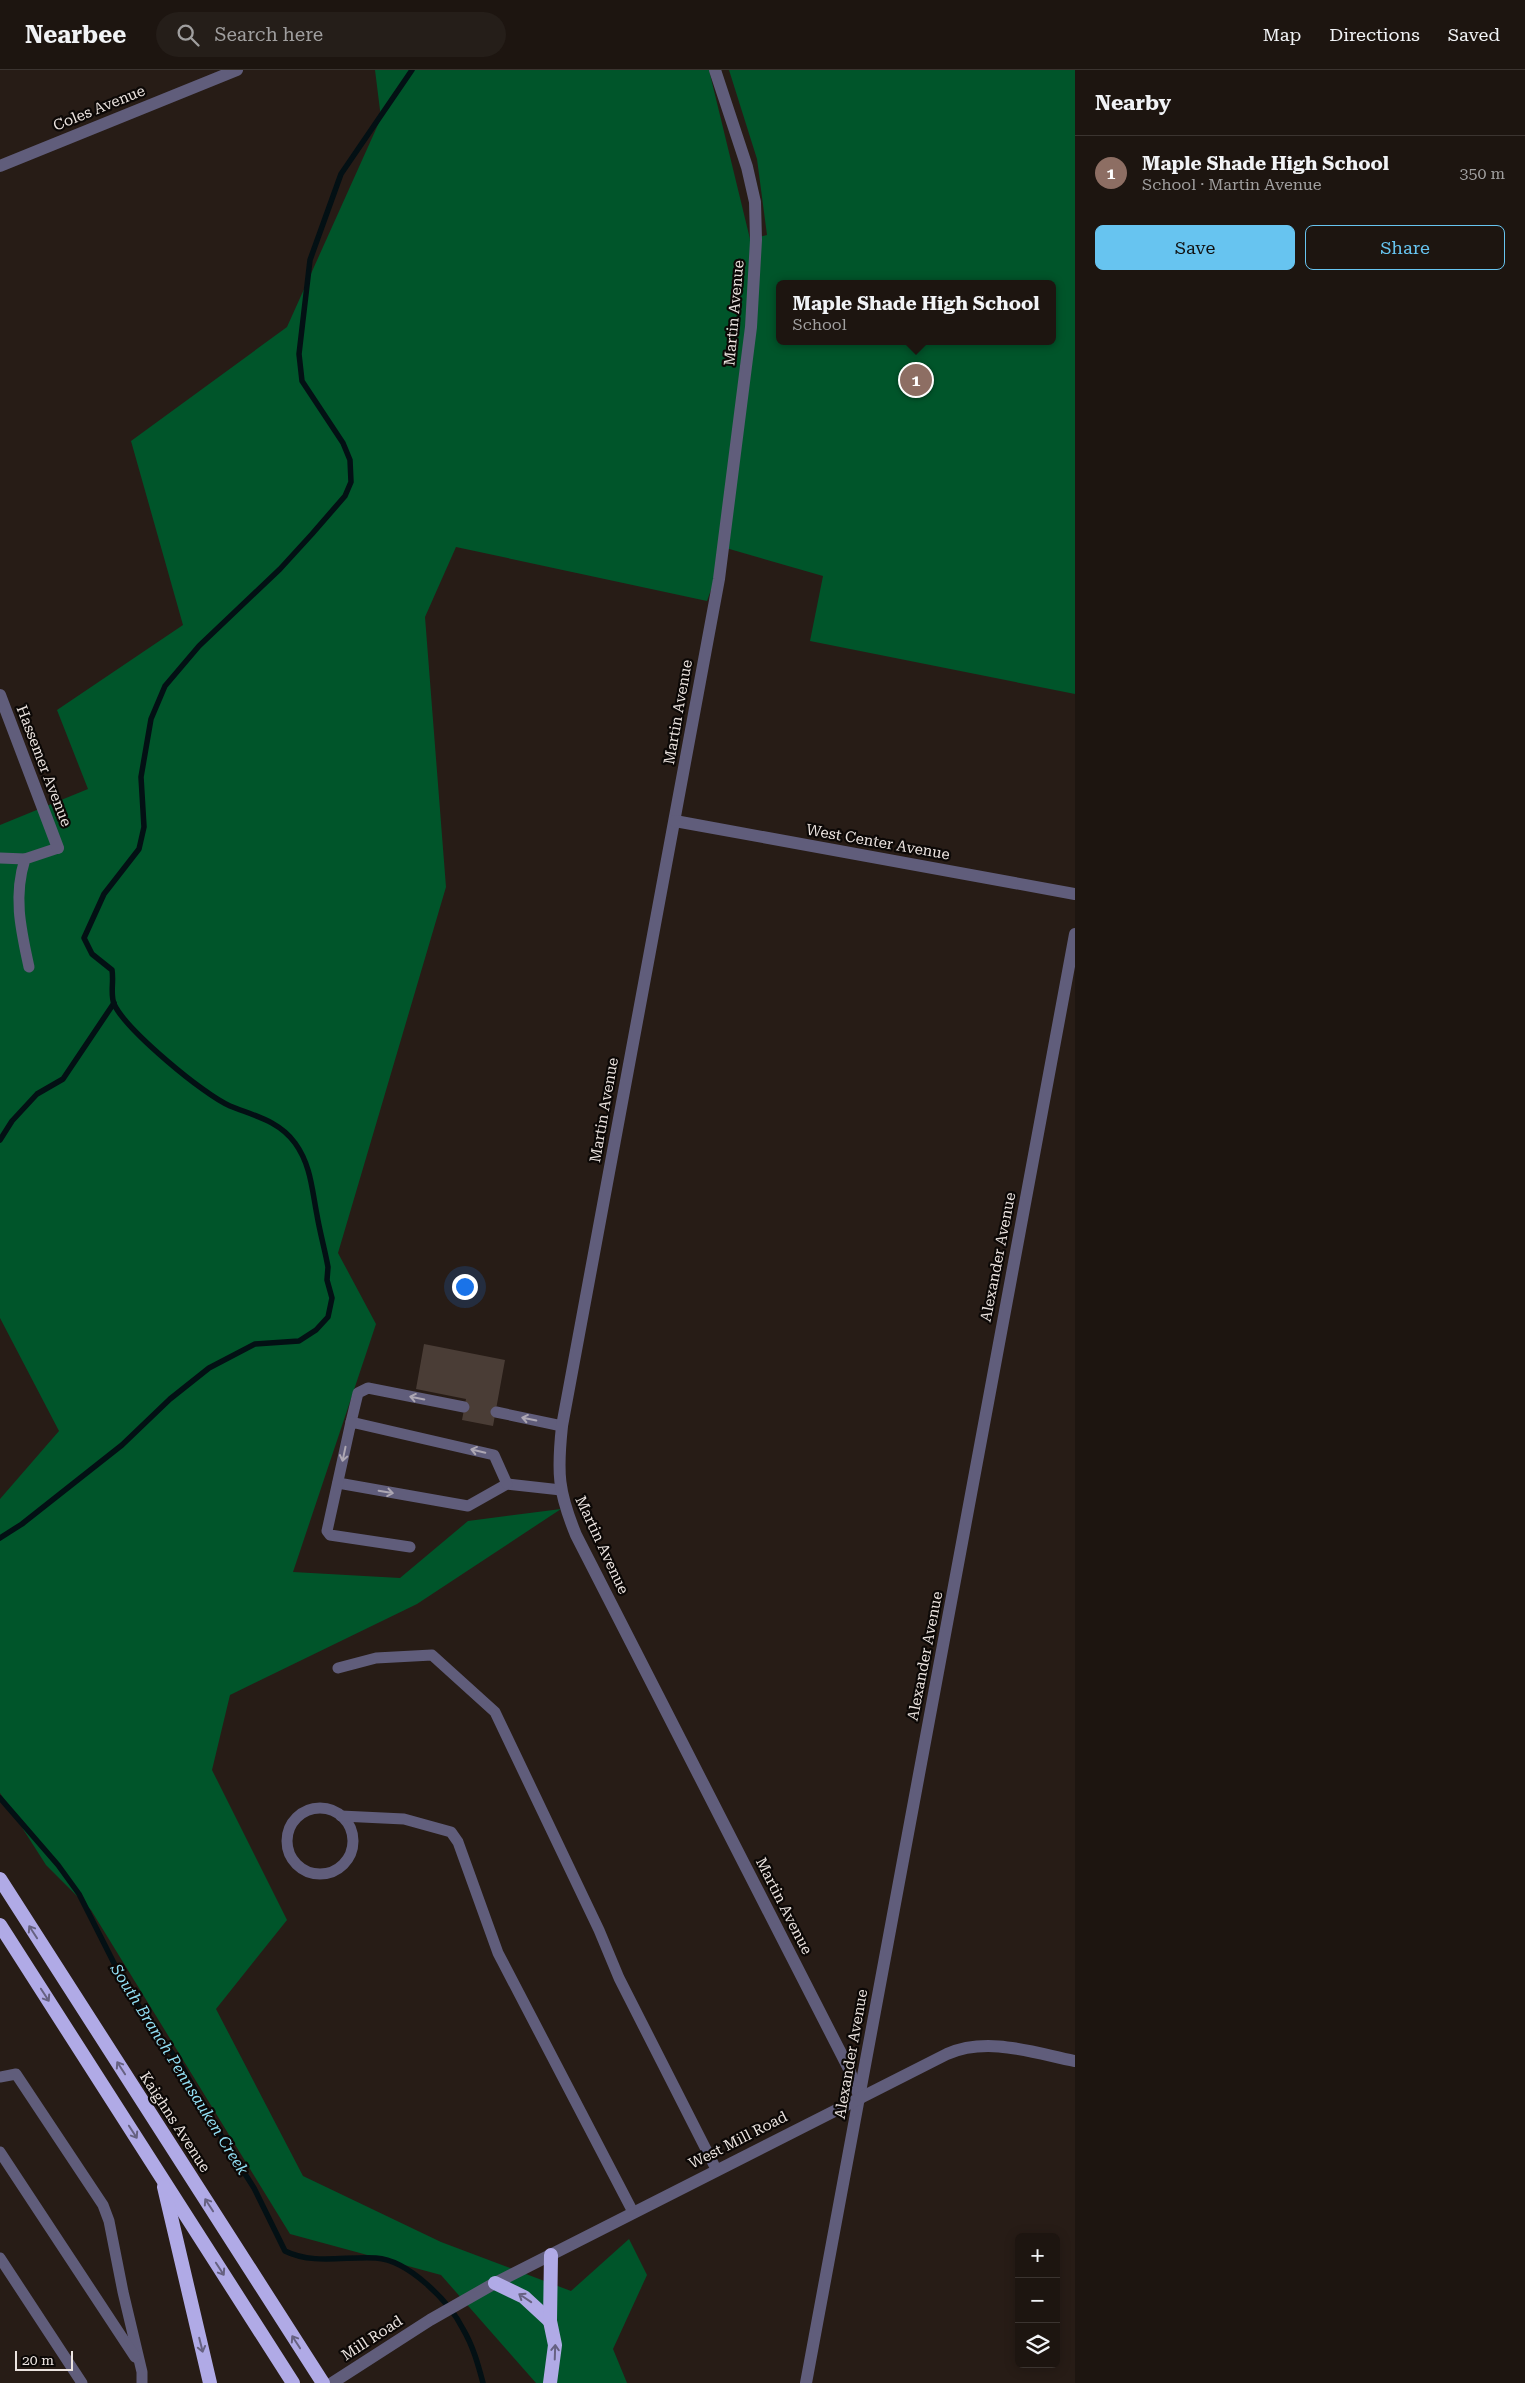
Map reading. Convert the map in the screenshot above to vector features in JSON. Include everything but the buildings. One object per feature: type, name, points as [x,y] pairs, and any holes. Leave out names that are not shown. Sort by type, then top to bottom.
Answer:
[{"type":"highway","name":"Kaighns Avenue","points":[[0,1879],[323,2383]]},
{"type":"highway","points":[[0,1925],[293,2383]]},
{"type":"highway","points":[[162,2177],[210,2383]]},
{"type":"highway","points":[[550,2383],[555,2344],[550,2321],[551,2255]]},
{"type":"highway","points":[[495,2284],[524,2297],[550,2321]]},
{"type":"street","name":"Coles Avenue","points":[[0,166],[219,73],[237,70]]},
{"type":"street","name":"Martin Avenue","points":[[715,70],[747,167],[755,202],[755,270],[751,327],[719,579],[562,1426],[558,1466],[563,1503],[576,1536],[848,2067],[860,2098]]},
{"type":"street","name":"Hassemer Avenue","points":[[0,695],[58,848]]},
{"type":"street","name":"West Center Avenue","points":[[675,821],[1075,894]]},
{"type":"street","name":"Alexander Avenue","points":[[806,2383],[1075,934]]},
{"type":"street","name":"West Mill Road","points":[[430,2320],[464,2300],[716,2169],[947,2054],[968,2047],[992,2045],[1075,2061]]},
{"type":"street","name":"Mill Road","points":[[332,2383],[430,2320]]},
{"type":"lane","points":[[0,858],[25,859],[58,848]]},
{"type":"lane","points":[[25,859],[17,899],[19,922],[29,967]]},
{"type":"lane","points":[[410,1547],[330,1535],[327,1531],[358,1393],[368,1388],[464,1407]]},
{"type":"lane","points":[[496,1412],[562,1426]]},
{"type":"lane","points":[[351,1422],[494,1455],[507,1484]]},
{"type":"lane","points":[[338,1483],[468,1506],[507,1484],[561,1490]]},
{"type":"lane","points":[[338,1668],[376,1658],[432,1655],[495,1712],[599,1930],[619,1978],[716,2169]]},
{"type":"lane","points":[[340,1816],[348,1824],[352,1834],[349,1856],[334,1871],[323,1874],[312,1873],[302,1869],[292,1857],[287,1842],[288,1831],[293,1822],[310,1809],[332,1810],[340,1816],[404,1819],[451,1832],[458,1842],[498,1953],[633,2212]]},
{"type":"lane","points":[[0,2077],[16,2074],[103,2205],[110,2221],[123,2292],[140,2364],[142,2383]]},
{"type":"lane","points":[[0,2152],[140,2364]]},
{"type":"lane","points":[[0,2258],[82,2383]]},
{"type":"green space","points":[[375,70],[709,70],[750,239],[767,235],[757,159],[729,70],[1075,70],[1075,694],[810,641],[823,576],[726,548],[707,601],[456,547],[425,617],[446,887],[338,1253],[376,1324],[293,1572],[400,1578],[468,1521],[561,1509],[417,1604],[230,1695],[212,1770],[287,1920],[216,2009],[303,2176],[441,2242],[571,2291],[629,2239],[647,2275],[613,2349],[627,2383],[536,2383],[441,2275],[290,2234],[91,1910],[46,1865],[0,1793],[0,1499],[59,1431],[0,1318],[0,825],[88,789],[57,710],[183,625],[131,441],[287,327],[381,118]]},
{"type":"waterway","name":"South Branch Pennsauken Creek","points":[[0,1538],[22,1524],[122,1445],[170,1399],[209,1368],[255,1344],[299,1341],[316,1330],[328,1317],[332,1298],[327,1280],[328,1267],[308,1169],[295,1143],[282,1129],[274,1124],[218,1100],[185,1076],[149,1045],[121,1015],[114,1004],[112,996],[112,970],[92,954],[84,938],[104,894],[139,849],[144,827],[141,777],[151,719],[165,686],[199,646],[280,569],[312,534],[345,496],[351,482],[350,460],[343,443],[302,381],[299,354],[310,260],[341,174],[412,70]]},
{"type":"waterway","points":[[0,1140],[12,1121],[37,1094],[63,1079],[114,1003]]},
{"type":"waterway","name":"South Branch Pennsauken Creek","points":[[0,1798],[58,1865],[79,1894],[120,1975],[143,2013],[181,2065],[226,2144],[254,2188],[285,2251],[307,2258],[318,2259],[376,2258],[388,2260],[414,2274],[438,2295],[457,2318],[467,2335],[483,2383]]},
{"type":"place","name":"Maple Shade High School","points":[[916,380]]}]
